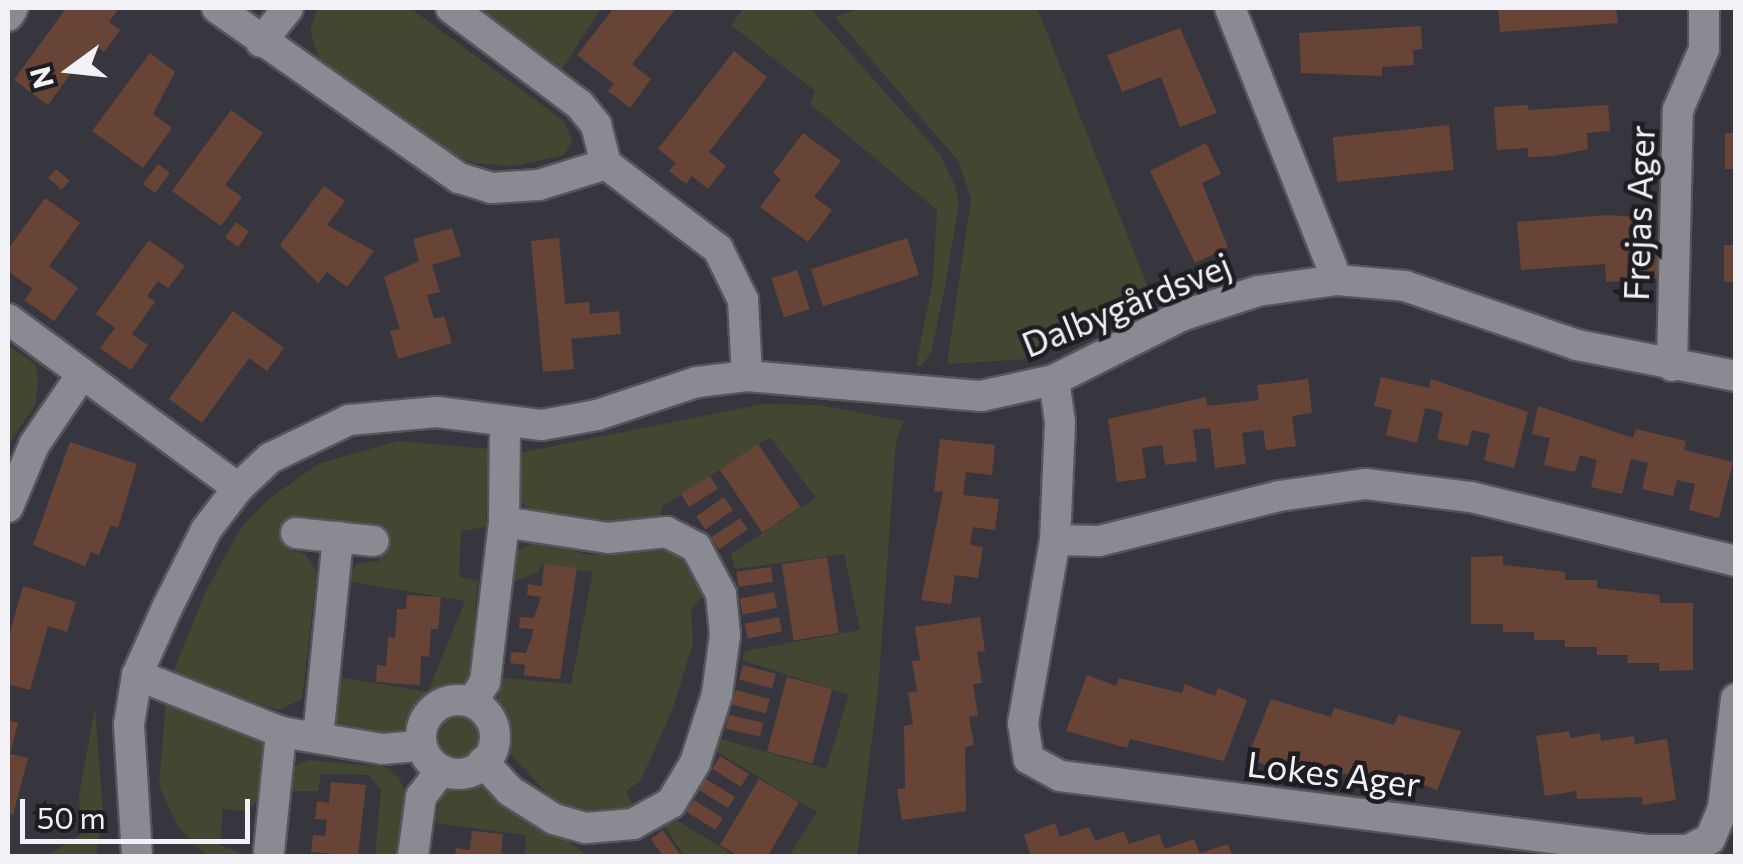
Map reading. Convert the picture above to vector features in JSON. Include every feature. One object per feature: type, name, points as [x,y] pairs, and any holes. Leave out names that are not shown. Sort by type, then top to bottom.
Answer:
[{"type":"street","points":[[8,16],[14,8]]},
{"type":"street","points":[[216,8],[459,178],[517,187],[606,164]]},
{"type":"street","points":[[262,42],[288,8]]},
{"type":"street","points":[[452,8],[580,106],[596,125],[606,164],[718,249],[743,300],[748,376]]},
{"type":"street","points":[[1230,8],[1337,280]]},
{"type":"street","name":"Frejas Ager","points":[[1672,366],[1678,110],[1704,49],[1704,8]]},
{"type":"street","name":"Dalbygårdsvej","points":[[137,856],[128,724],[137,675],[206,530],[238,488],[296,443],[350,420],[437,412],[505,425],[597,415],[697,382],[748,376],[813,377],[948,396],[981,396],[1054,380],[1181,316],[1258,291],[1337,280],[1405,286],[1577,345],[1736,376]]},
{"type":"street","points":[[8,319],[238,488]]},
{"type":"street","points":[[8,504],[34,445],[82,374]]},
{"type":"street","name":"Lokes Ager","points":[[1054,380],[1060,422],[1055,540],[1023,722],[1029,759],[1060,776],[1648,850],[1688,850],[1710,839],[1723,808],[1736,699]]},
{"type":"street","points":[[472,702],[484,682],[504,522],[505,425]]},
{"type":"street","points":[[1055,540],[1099,541],[1279,496],[1366,484],[1471,497],[1736,561]]},
{"type":"street","points":[[483,762],[510,791],[554,819],[586,828],[633,824],[670,803],[695,763],[717,694],[726,635],[721,594],[696,547],[666,532],[608,538],[504,522]]},
{"type":"street","points":[[296,534],[374,542]]},
{"type":"street","points":[[318,738],[338,538]]},
{"type":"street","points":[[137,675],[282,732],[382,749],[422,746]]},
{"type":"street","points":[[472,702],[496,732],[483,762],[458,774],[441,770],[422,746],[422,726],[436,706],[472,702]]},
{"type":"street","points":[[269,851],[282,732]]},
{"type":"street","points":[[412,856],[421,798],[441,770]]},
{"type":"green space","points":[[318,8],[410,8],[564,121],[572,142],[564,155],[514,166],[473,163],[439,147],[319,58],[310,30]]},
{"type":"green space","points":[[466,8],[601,8],[557,77]]},
{"type":"green space","points":[[744,8],[810,8],[940,154],[959,203],[931,353],[921,366],[916,365],[933,280],[937,210],[810,104],[815,91],[731,25]]},
{"type":"green space","points":[[860,8],[1037,8],[1154,302],[1030,359],[947,364],[971,199],[959,162],[835,17]]},
{"type":"green space","points":[[8,345],[36,365],[38,384],[35,405],[8,445]]},
{"type":"green space","points":[[763,404],[819,405],[904,421],[896,440],[878,692],[857,856],[789,856],[817,812],[714,750],[720,739],[826,769],[849,695],[742,660],[745,651],[860,630],[844,554],[735,569],[731,554],[816,498],[770,437],[662,507],[660,525],[599,528],[530,511],[516,496],[519,453]]},
{"type":"green space","points":[[398,441],[489,449],[486,527],[461,531],[459,577],[478,581],[469,674],[462,686],[423,705],[403,731],[341,734],[334,725],[333,676],[428,692],[465,601],[346,581],[356,564],[379,561],[382,534],[292,523],[290,550],[305,554],[317,572],[302,699],[279,710],[172,675],[206,591],[240,529],[269,499],[318,464]]},
{"type":"green space","points":[[537,541],[589,555],[664,550],[683,556],[703,581],[706,593],[691,609],[693,643],[673,708],[641,780],[626,791],[636,811],[589,816],[553,800],[507,750],[509,728],[497,703],[502,678],[571,684],[593,572],[542,564],[537,573],[508,584],[514,552]]},
{"type":"green space","points":[[166,701],[261,734],[270,752],[259,801],[245,811],[223,809],[220,845],[250,856],[207,856],[178,827],[159,786]]},
{"type":"green space","points":[[95,707],[103,814],[96,856],[47,856],[81,834],[79,796]]},
{"type":"green space","points":[[460,716],[475,722],[481,737],[475,752],[460,758],[445,752],[439,737],[445,722]]},
{"type":"green space","points":[[309,760],[386,767],[399,778],[407,796],[401,856],[375,856],[381,791],[369,775],[321,774],[318,791],[291,791],[295,766]]},
{"type":"green space","points":[[473,782],[494,785],[588,856],[525,856],[526,835],[435,823],[442,792]]},
{"type":"green space","points":[[678,821],[735,856],[684,856],[665,826]]},
{"type":"building","points":[[66,8],[119,8],[109,22],[120,30],[104,52],[97,47],[78,73],[73,70],[48,105],[14,80]]},
{"type":"building","points":[[614,8],[676,8],[632,64],[651,79],[630,108],[608,91],[614,84],[577,55]]},
{"type":"building","points":[[1498,8],[1616,8],[1618,23],[1500,32]]},
{"type":"building","points":[[1421,26],[1422,49],[1413,50],[1414,65],[1382,67],[1382,76],[1301,73],[1299,33]]},
{"type":"building","points":[[1180,28],[1217,113],[1180,127],[1161,77],[1122,92],[1107,55]]},
{"type":"building","points":[[734,51],[767,77],[709,152],[726,166],[708,189],[692,176],[686,184],[669,171],[676,163],[658,149]]},
{"type":"building","points":[[150,53],[175,72],[153,114],[172,128],[143,168],[92,131]]},
{"type":"building","points":[[1528,105],[1528,110],[1608,105],[1610,131],[1587,133],[1588,149],[1554,156],[1528,157],[1528,148],[1497,150],[1494,107]]},
{"type":"building","points":[[231,110],[263,133],[225,185],[242,197],[221,226],[172,191]]},
{"type":"building","points":[[1449,125],[1454,170],[1337,182],[1333,137]]},
{"type":"building","points":[[803,133],[841,161],[814,197],[832,210],[808,242],[760,207],[781,179],[773,173]]},
{"type":"building","points":[[1725,133],[1736,133],[1736,169],[1725,169]]},
{"type":"building","points":[[1206,143],[1221,174],[1202,183],[1228,247],[1195,263],[1150,171]]},
{"type":"building","points":[[158,164],[170,173],[155,193],[143,184]]},
{"type":"building","points":[[56,169],[70,181],[62,190],[48,178]]},
{"type":"building","points":[[324,186],[345,201],[327,225],[374,251],[347,287],[327,272],[318,283],[280,245]]},
{"type":"building","points":[[45,198],[80,223],[49,266],[78,288],[54,321],[24,300],[33,289],[8,271],[8,249]]},
{"type":"building","points":[[1607,215],[1637,217],[1640,248],[1660,247],[1662,278],[1606,282],[1605,264],[1521,270],[1517,222]]},
{"type":"building","points":[[236,222],[249,231],[238,247],[225,238]]},
{"type":"building","points":[[452,228],[461,256],[432,265],[440,292],[427,295],[434,319],[444,316],[452,343],[398,359],[390,331],[400,329],[384,277],[419,261],[413,239]]},
{"type":"building","points":[[559,238],[565,304],[589,302],[590,314],[619,311],[621,334],[571,339],[574,369],[543,372],[531,241]]},
{"type":"building","points":[[907,238],[919,275],[823,306],[811,269]]},
{"type":"building","points":[[149,240],[185,266],[168,288],[158,281],[147,296],[155,302],[132,334],[148,345],[131,370],[100,348],[115,328],[96,314]]},
{"type":"building","points":[[1724,245],[1736,245],[1736,282],[1724,282]]},
{"type":"building","points":[[797,270],[810,309],[784,317],[771,278]]},
{"type":"building","points":[[233,311],[284,348],[267,371],[249,358],[202,423],[169,399]]},
{"type":"building","points":[[1381,377],[1429,388],[1431,379],[1528,412],[1514,468],[1484,460],[1490,434],[1472,430],[1468,446],[1437,439],[1443,412],[1425,408],[1417,443],[1386,435],[1392,410],[1374,406]]},
{"type":"building","points":[[1308,379],[1312,413],[1292,416],[1296,446],[1266,450],[1263,430],[1242,433],[1246,464],[1215,468],[1210,428],[1193,430],[1197,461],[1165,465],[1162,445],[1142,448],[1146,478],[1117,482],[1108,419],[1206,397],[1207,406],[1259,400],[1257,385]]},
{"type":"building","points":[[1538,406],[1633,438],[1636,429],[1686,441],[1684,450],[1733,462],[1719,518],[1689,510],[1695,484],[1677,480],[1673,496],[1642,489],[1648,463],[1631,459],[1622,494],[1591,487],[1597,460],[1580,455],[1575,472],[1544,465],[1550,438],[1532,434]]},
{"type":"building","points":[[940,439],[995,445],[992,475],[966,472],[963,495],[999,499],[995,530],[973,527],[970,545],[983,547],[978,578],[955,575],[951,604],[921,600],[943,492],[934,491]]},
{"type":"building","points":[[70,442],[137,464],[118,528],[111,525],[99,555],[91,552],[85,566],[33,545]]},
{"type":"building","points":[[758,444],[800,507],[762,533],[720,470]]},
{"type":"building","points":[[710,476],[718,489],[689,507],[681,494]]},
{"type":"building","points":[[724,497],[733,510],[705,530],[696,517]]},
{"type":"building","points":[[740,518],[748,530],[719,549],[711,538]]},
{"type":"building","points":[[1503,556],[1503,565],[1565,572],[1565,580],[1597,580],[1597,588],[1659,595],[1660,603],[1693,603],[1693,670],[1659,671],[1659,663],[1627,663],[1628,655],[1597,655],[1597,647],[1565,647],[1565,640],[1534,640],[1534,632],[1503,632],[1503,624],[1471,624],[1471,557]]},
{"type":"building","points":[[827,557],[839,633],[794,640],[782,564]]},
{"type":"building","points":[[544,564],[577,568],[560,679],[524,675],[525,665],[510,663],[511,652],[526,653],[532,636],[533,629],[519,628],[520,617],[534,618],[541,597],[527,595],[528,584],[542,586]]},
{"type":"building","points":[[771,567],[773,582],[738,587],[736,572]]},
{"type":"building","points":[[23,586],[76,602],[67,632],[48,626],[30,690],[8,684],[8,640]]},
{"type":"building","points":[[774,592],[777,608],[743,614],[740,599]]},
{"type":"building","points":[[407,595],[441,597],[438,629],[431,629],[429,657],[421,656],[420,685],[376,682],[377,665],[386,666],[388,637],[395,638],[397,609],[406,609]]},
{"type":"building","points":[[779,617],[782,632],[748,638],[745,624]]},
{"type":"building","points":[[980,617],[985,651],[977,652],[982,683],[973,684],[978,715],[969,717],[974,745],[965,747],[966,811],[902,820],[897,789],[905,788],[904,726],[913,724],[908,693],[917,691],[912,661],[920,660],[915,627]]},
{"type":"building","points":[[743,665],[776,674],[772,688],[739,679]]},
{"type":"building","points":[[1087,675],[1116,686],[1119,678],[1182,693],[1185,684],[1215,696],[1218,688],[1247,700],[1224,761],[1130,739],[1127,748],[1066,731]]},
{"type":"building","points":[[787,677],[832,689],[812,764],[767,751]]},
{"type":"building","points":[[736,690],[770,699],[766,714],[732,704]]},
{"type":"building","points":[[1271,699],[1331,717],[1334,708],[1394,725],[1398,715],[1461,731],[1437,790],[1410,779],[1407,786],[1377,774],[1374,782],[1313,765],[1309,774],[1278,762],[1276,769],[1247,758]]},
{"type":"building","points":[[729,715],[763,723],[760,737],[726,729]]},
{"type":"building","points":[[8,720],[18,723],[10,754],[28,758],[13,815],[8,813]]},
{"type":"building","points":[[1569,731],[1570,738],[1600,733],[1601,741],[1634,736],[1635,744],[1667,739],[1676,800],[1643,805],[1642,797],[1577,799],[1576,791],[1545,796],[1536,736]]},
{"type":"building","points":[[720,756],[749,774],[741,787],[712,769]]},
{"type":"building","points":[[706,779],[735,797],[728,808],[699,790]]},
{"type":"building","points":[[759,779],[799,802],[768,856],[739,856],[720,845]]},
{"type":"building","points":[[331,782],[366,785],[358,856],[311,852],[313,835],[325,836],[327,820],[315,819],[317,801],[329,803]]},
{"type":"building","points":[[694,800],[723,818],[715,830],[687,812]]},
{"type":"building","points":[[1055,823],[1060,837],[1089,827],[1095,841],[1124,831],[1129,844],[1159,834],[1165,849],[1194,839],[1200,853],[1228,844],[1232,856],[1031,856],[1024,835]]},
{"type":"building","points":[[663,830],[681,856],[663,856],[651,839]]},
{"type":"building","points":[[472,831],[503,834],[501,856],[455,856],[456,848],[470,850]]}]
